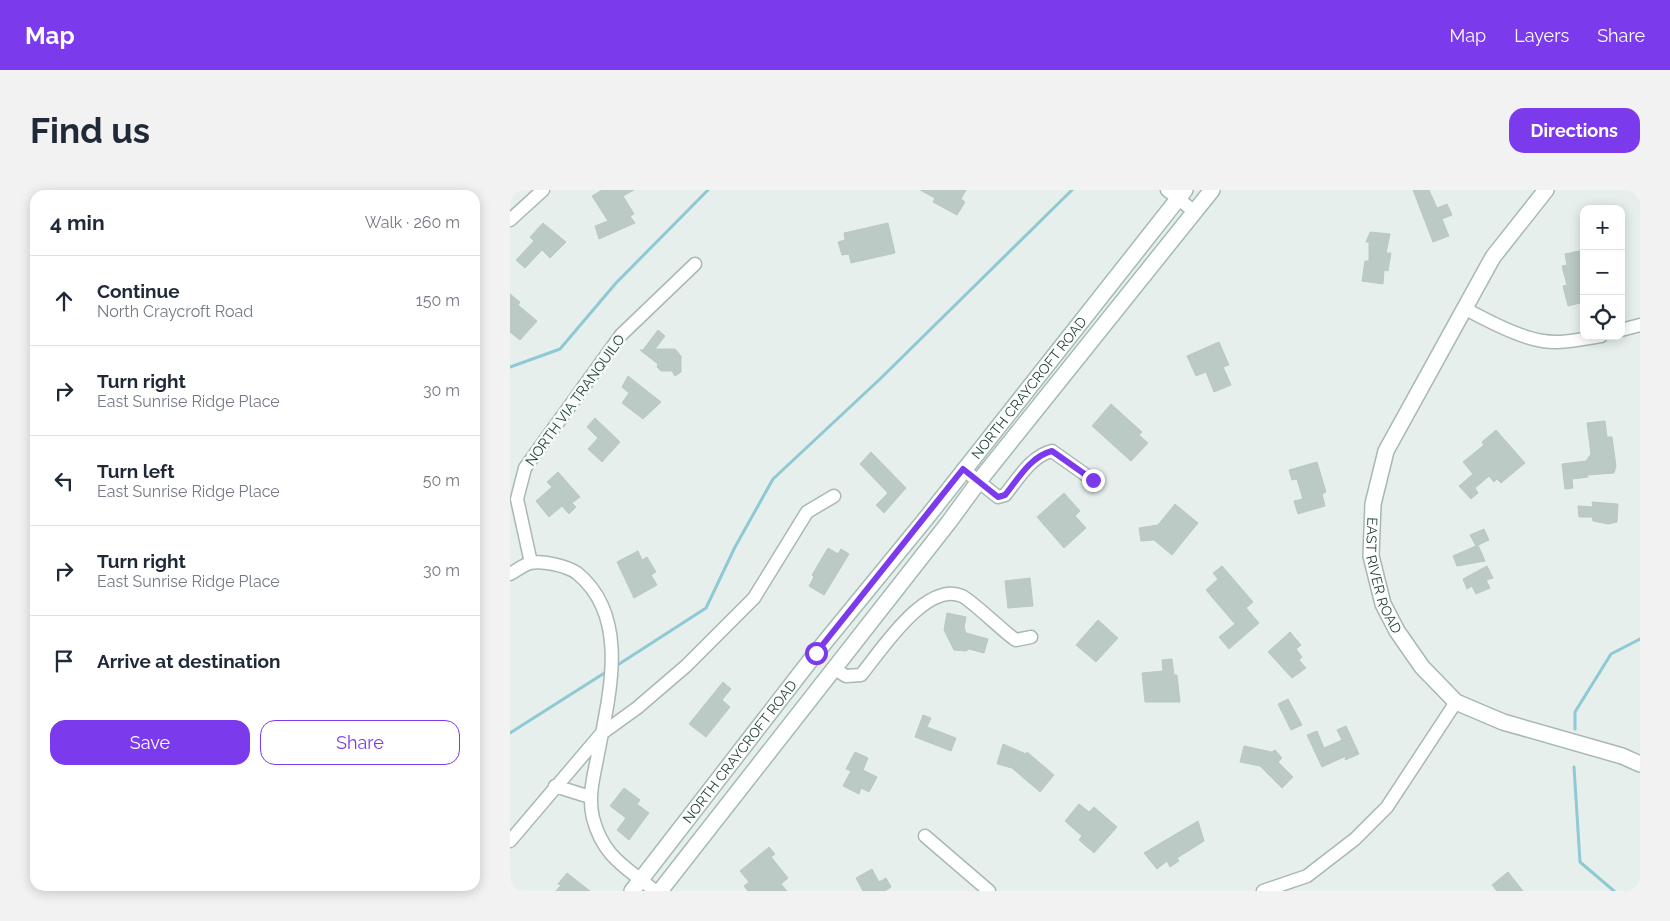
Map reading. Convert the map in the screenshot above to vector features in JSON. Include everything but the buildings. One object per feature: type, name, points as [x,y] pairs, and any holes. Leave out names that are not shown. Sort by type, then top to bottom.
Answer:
[{"type":"main road","name":"NORTH CRAYCROFT ROAD","points":[[660,891],[833,668],[950,522],[979,481],[1212,190]]},
{"type":"main road","name":"EAST RIVER ROAD","points":[[1546,190],[1493,257],[1386,451],[1373,504],[1370,556],[1383,604],[1409,651],[1456,702],[1503,722],[1622,756],[1640,764]]},
{"type":"main road","name":"NORTH CRAYCROFT ROAD","points":[[636,885],[1177,193]]},
{"type":"street","points":[[510,220],[543,190]]},
{"type":"street","points":[[1177,193],[1195,212]]},
{"type":"street","name":"NORTH VIA TRANQUILO","points":[[531,563],[516,499],[525,468],[621,334],[694,264]]},
{"type":"street","points":[[1464,308],[1496,324],[1542,341],[1580,340]]},
{"type":"street","points":[[1625,329],[1640,325]]},
{"type":"street","points":[[963,469],[998,497],[1005,495],[1033,461],[1043,453],[1052,451],[1093,480]]},
{"type":"street","points":[[510,841],[601,734],[637,708],[686,666],[754,598],[807,512],[834,496]]},
{"type":"street","points":[[510,574],[531,563],[561,565],[572,570],[590,585],[604,608],[612,642],[609,687],[590,797],[599,839],[610,856],[636,885],[655,891]]},
{"type":"street","points":[[833,668],[846,676],[861,675],[901,624],[918,607],[946,594],[962,596],[1012,638],[1016,640],[1031,637]]},
{"type":"street","points":[[1263,891],[1307,876],[1355,839],[1388,807],[1456,702]]},
{"type":"street","points":[[555,786],[590,797]]},
{"type":"street","points":[[925,836],[990,891]]},
{"type":"waterway","points":[[510,367],[560,349],[616,283],[708,190]]},
{"type":"waterway","points":[[616,666],[706,608],[735,547],[773,479],[880,379],[1072,190]]},
{"type":"waterway","points":[[1575,729],[1575,712],[1611,654],[1640,639]]},
{"type":"waterway","points":[[510,733],[606,672]]},
{"type":"waterway","points":[[1574,767],[1580,862],[1614,891]]},
{"type":"route","points":[[816,653],[928,516],[963,469],[998,497],[1005,495],[1033,461],[1043,453],[1052,451],[1093,480]]}]
